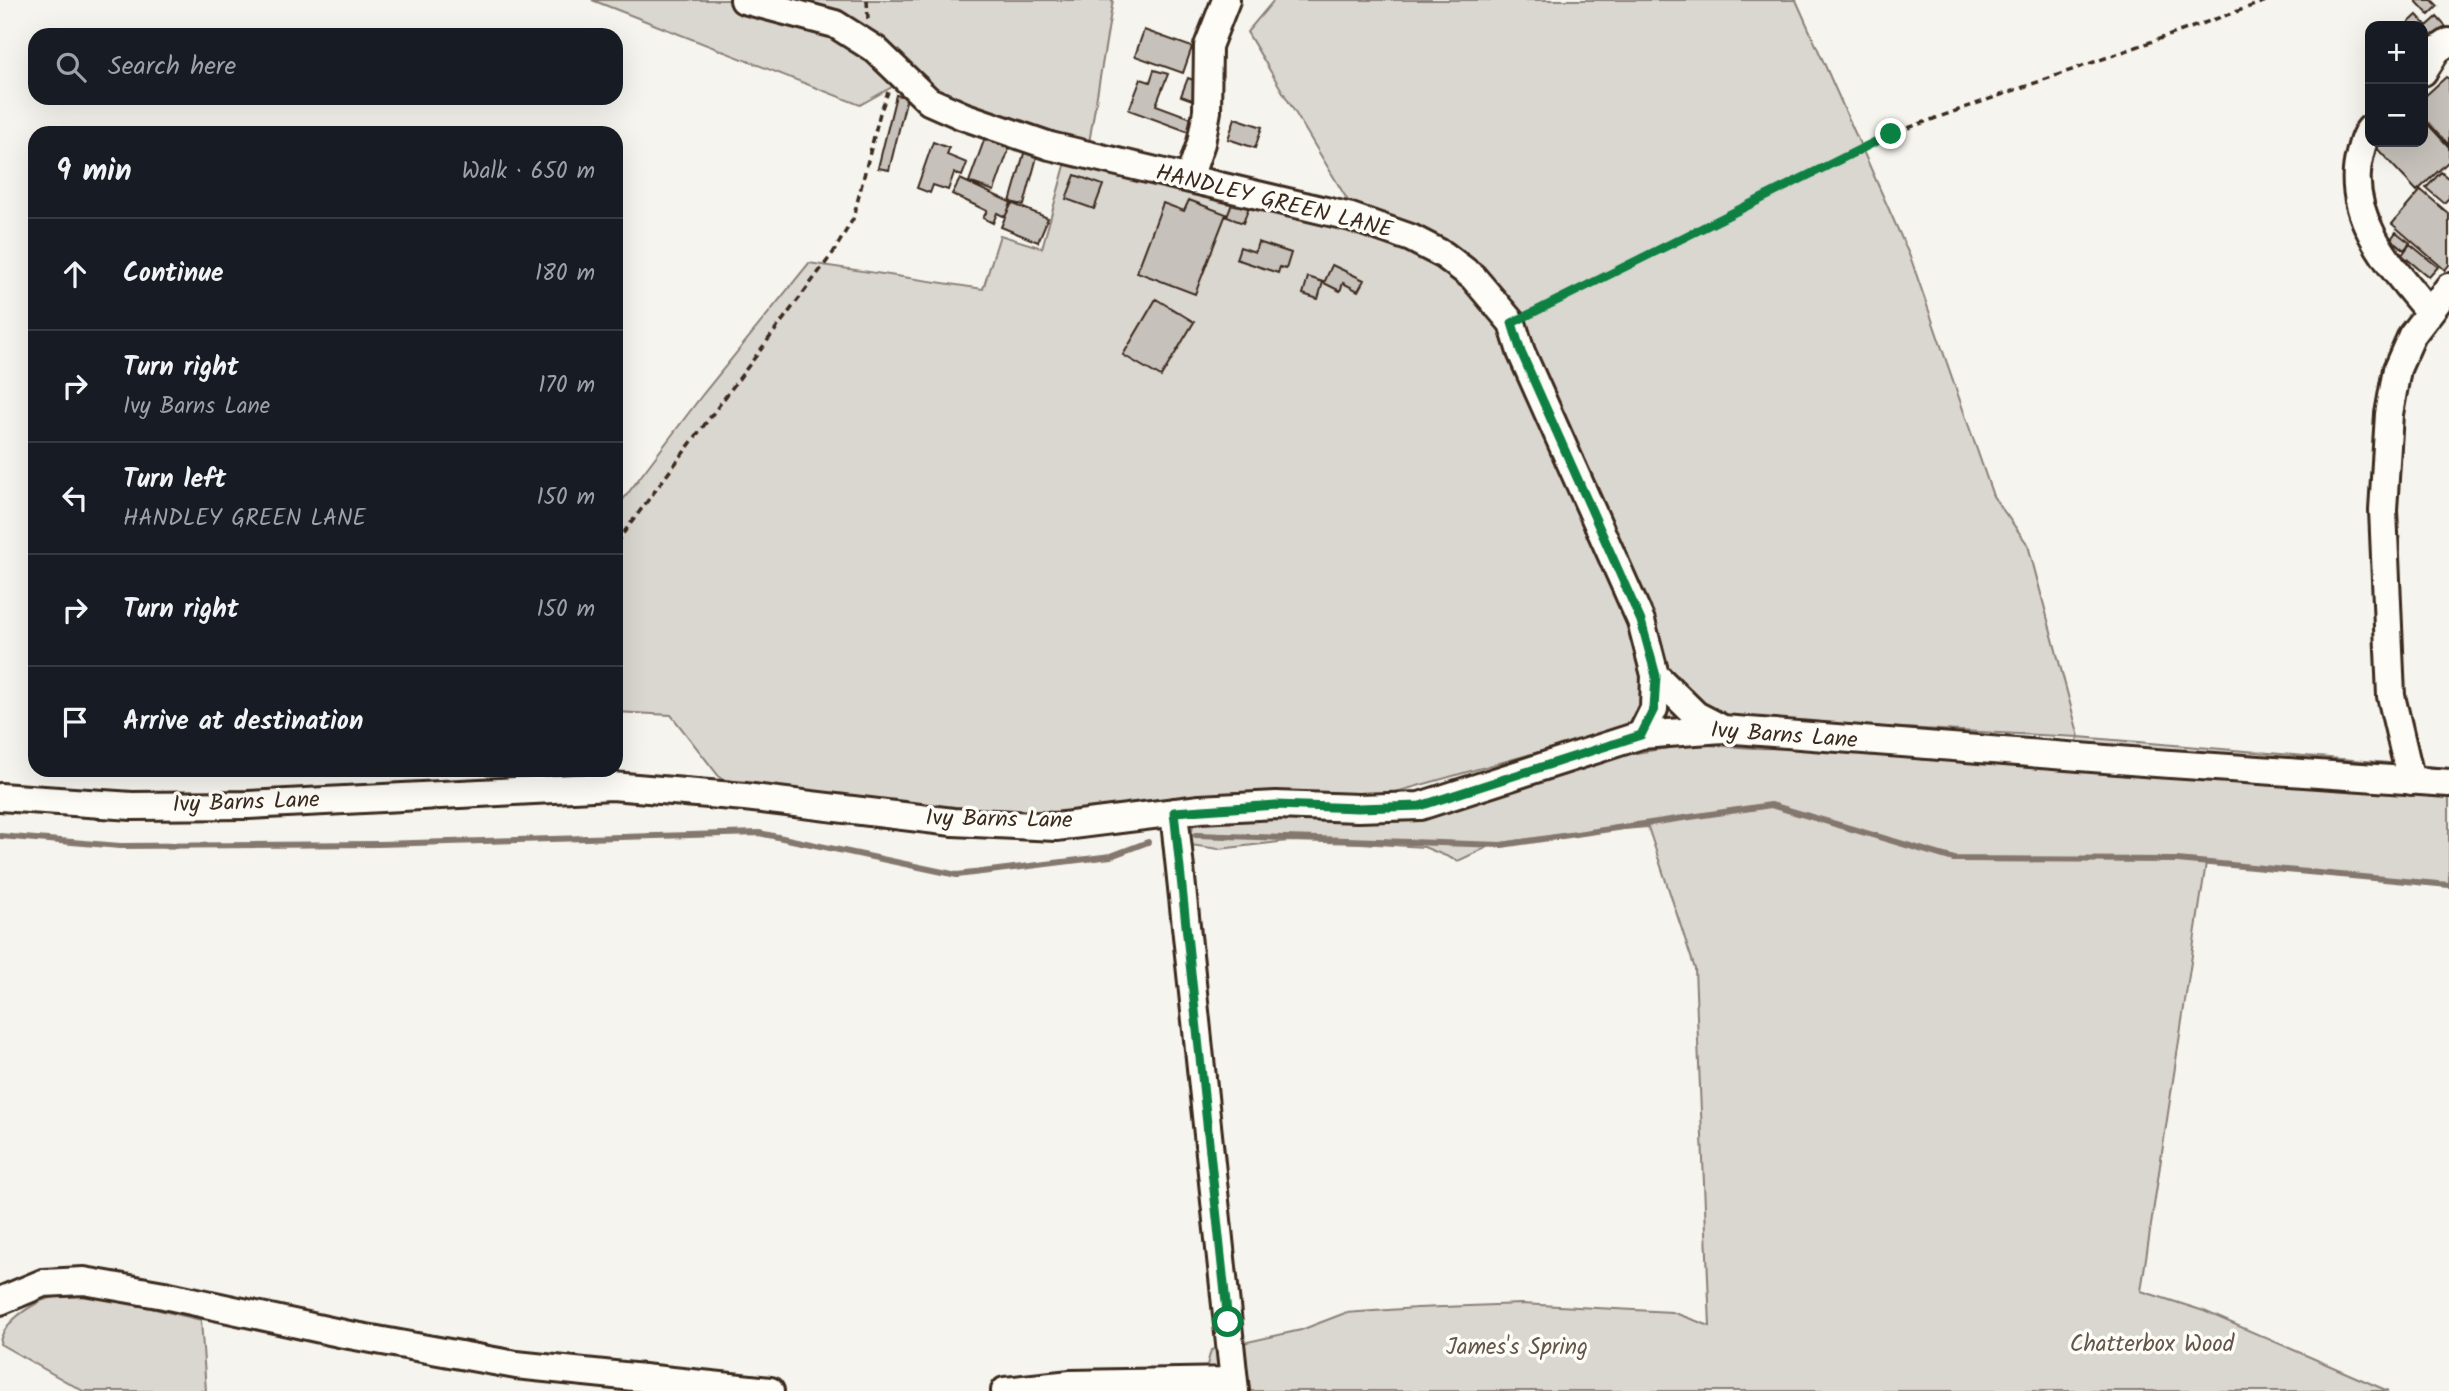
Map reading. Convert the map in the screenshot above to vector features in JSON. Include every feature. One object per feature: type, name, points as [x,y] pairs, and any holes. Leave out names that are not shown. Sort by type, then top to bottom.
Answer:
[{"type":"street","name":"HANDLEY GREEN LANE","points":[[744,0],[835,24],[876,50],[929,101],[963,116],[1050,146],[1351,217],[1411,238],[1444,255],[1473,277],[1512,323],[1521,352],[1641,621],[1656,676],[1654,709],[1641,735]]},
{"type":"street","points":[[1189,178],[1201,143],[1207,111],[1208,46],[1226,0]]},
{"type":"street","points":[[2428,64],[2437,50],[2449,42]]},
{"type":"street","points":[[2365,135],[2358,161],[2356,186],[2362,214],[2382,250],[2429,312]]},
{"type":"street","points":[[2411,780],[2391,696],[2383,510],[2389,414],[2398,369],[2412,335],[2449,287]]},
{"type":"street","name":"HANDLEY GREEN LANE","points":[[1656,676],[1696,716],[1723,729]]},
{"type":"street","name":"Ivy Barns Lane","points":[[0,797],[132,806],[248,805],[612,786],[745,797],[953,822],[1056,827],[1174,812],[1276,805],[1358,808],[1420,806],[1641,735],[1723,729],[2156,764],[2449,783]]},
{"type":"street","points":[[1004,1391],[1071,1384],[1234,1386],[1174,812]]},
{"type":"street","points":[[0,1301],[43,1283],[84,1281],[516,1366],[770,1391]]},
{"type":"path","points":[[1512,323],[1891,134],[2269,0]]},
{"type":"path","points":[[623,534],[833,253],[853,219],[880,113],[896,71]]},
{"type":"green space","points":[[592,0],[1113,0],[1089,143],[937,93],[917,73],[860,105]]},
{"type":"green space","points":[[1274,0],[1796,0],[1911,259],[1993,496],[2028,545],[2079,737],[2449,768],[2449,884],[2206,863],[2141,1291],[2204,1311],[2388,1391],[1171,1391],[1206,1369],[1211,1350],[1301,1330],[1345,1313],[1521,1304],[1672,1312],[1710,1326],[1695,969],[1648,827],[1563,834],[1494,844],[1458,861],[1424,847],[1361,843],[1288,841],[1219,849],[1190,845],[1193,824],[1272,817],[1364,817],[1611,757],[1693,744],[1753,748],[1880,749],[2069,771],[2078,737],[1730,719],[1606,733],[1371,799],[1183,798],[1056,817],[809,794],[721,779],[671,715],[623,712],[623,500],[703,394],[809,263],[983,289],[1000,235],[1042,248],[1066,162],[1366,231],[1247,32]]},
{"type":"green space","points":[[88,1293],[201,1320],[206,1391],[83,1391],[0,1344],[8,1325],[33,1305],[50,1298]]},
{"type":"building","points":[[2417,0],[2432,0],[2438,6],[2429,15]]},
{"type":"building","points":[[2417,15],[2422,21],[2410,21]]},
{"type":"building","points":[[2437,17],[2448,29],[2428,48],[2428,25]]},
{"type":"building","points":[[1144,30],[1192,47],[1183,73],[1135,56]]},
{"type":"building","points":[[1154,70],[1168,74],[1156,105],[1194,119],[1189,132],[1129,110],[1141,79],[1150,82]]},
{"type":"building","points":[[2446,77],[2449,79],[2449,145],[2428,122],[2428,93]]},
{"type":"building","points":[[1188,78],[1201,83],[1195,101],[1181,96]]},
{"type":"building","points":[[896,95],[907,97],[889,170],[878,168]]},
{"type":"building","points":[[1235,118],[1262,127],[1255,148],[1228,139]]},
{"type":"building","points":[[2428,124],[2449,147],[2449,161],[2417,191],[2376,147],[2428,147]]},
{"type":"building","points":[[986,135],[1011,143],[994,191],[969,182]]},
{"type":"building","points":[[933,142],[949,148],[947,155],[967,163],[962,176],[954,173],[948,190],[933,185],[930,193],[917,188]]},
{"type":"building","points":[[1025,150],[1038,153],[1024,205],[1010,202]]},
{"type":"building","points":[[2441,172],[2449,179],[2449,198],[2444,203],[2426,188]]},
{"type":"building","points":[[1075,175],[1103,185],[1094,209],[1066,199]]},
{"type":"building","points":[[960,179],[1012,203],[1005,217],[997,213],[993,223],[983,218],[987,211],[952,194]]},
{"type":"building","points":[[2421,190],[2449,214],[2449,265],[2445,270],[2392,224]]},
{"type":"building","points":[[1189,200],[1226,214],[1195,294],[1137,272],[1163,203],[1184,211]]},
{"type":"building","points":[[1233,201],[1249,207],[1243,223],[1227,217]]},
{"type":"building","points":[[1011,203],[1048,218],[1038,242],[1001,227]]},
{"type":"building","points":[[2396,232],[2410,243],[2404,250],[2391,239]]},
{"type":"building","points":[[1258,242],[1291,253],[1286,269],[1280,267],[1278,273],[1236,259],[1240,247],[1255,252]]},
{"type":"building","points":[[2410,244],[2438,267],[2429,277],[2402,255]]},
{"type":"building","points":[[1332,265],[1364,280],[1358,291],[1343,283],[1340,291],[1324,283]]},
{"type":"building","points":[[1308,277],[1323,282],[1318,299],[1303,294]]},
{"type":"building","points":[[1156,299],[1194,322],[1161,377],[1123,355]]},
{"type":"waterway","points":[[1196,835],[1502,845],[1771,805],[1954,859],[2177,860],[2449,885]]},
{"type":"waterway","points":[[0,836],[120,846],[379,844],[759,833],[957,875],[1111,856],[1148,842]]},
{"type":"route","points":[[1228,1322],[1174,812],[1276,805],[1358,808],[1420,806],[1641,735],[1654,709],[1656,676],[1641,621],[1521,352],[1512,323],[1891,134]]},
{"type":"park label","name":"Chatterbox Wood","points":[[2152,1345]]},
{"type":"park label","name":"James's Spring","points":[[1517,1348]]}]
